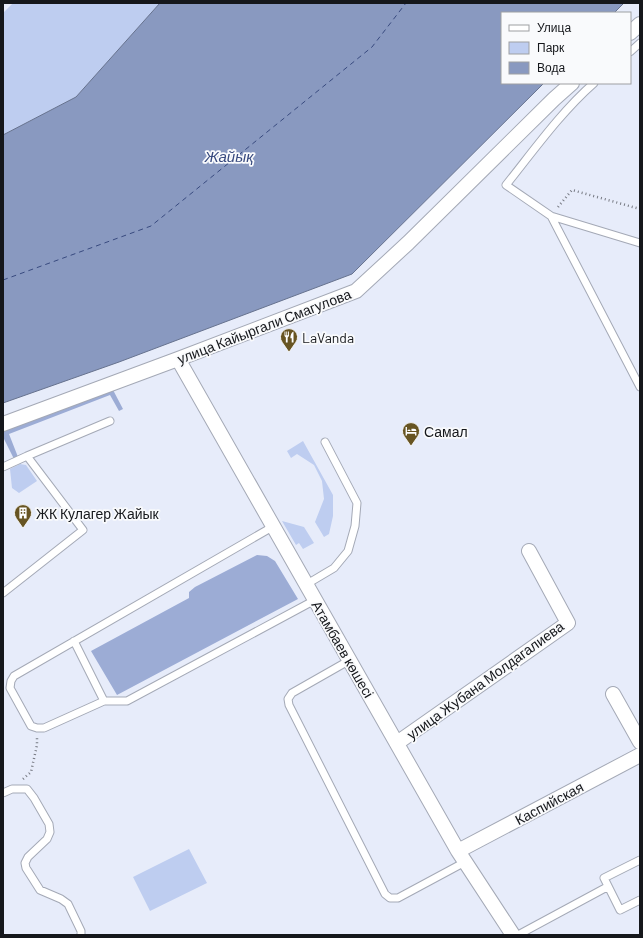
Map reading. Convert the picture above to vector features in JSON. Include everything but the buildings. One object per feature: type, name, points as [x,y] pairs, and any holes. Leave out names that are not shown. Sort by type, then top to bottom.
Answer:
[{"type":"street","points":[[631,31],[640,24]]},
{"type":"street","name":"улица Кайыргали Смагулова","points":[[3,424],[356,291],[408,243],[571,84]]},
{"type":"street","name":"Атамбаев көшесі","points":[[178,359],[462,856],[513,935]]},
{"type":"street","name":"улица Жубана Молдагалиева","points":[[397,743],[568,623],[529,551]]},
{"type":"street","points":[[613,694],[640,742]]},
{"type":"street","name":"Каспийская","points":[[462,856],[640,755]]},
{"type":"lane","points":[[631,51],[640,44]]},
{"type":"lane","points":[[593,84],[550,130],[506,185],[551,216],[640,243]]},
{"type":"lane","points":[[551,216],[640,388]]},
{"type":"lane","points":[[3,467],[110,421]]},
{"type":"lane","points":[[307,584],[334,568],[348,551],[355,526],[357,503],[325,442]]},
{"type":"lane","points":[[3,593],[83,530],[27,456]]},
{"type":"lane","points":[[274,526],[14,676],[11,681],[10,688],[32,726],[44,728],[104,701],[127,701],[315,600]]},
{"type":"lane","points":[[74,641],[104,701]]},
{"type":"lane","points":[[350,660],[292,693],[288,699],[289,705],[385,894],[390,898],[398,898],[462,856]]},
{"type":"lane","points":[[3,793],[12,789],[27,790],[34,798],[49,824],[50,832],[47,839],[28,857],[25,863],[26,868],[40,890],[61,898],[68,904],[81,931],[81,935]]},
{"type":"lane","points":[[640,860],[604,878],[607,887],[620,910],[640,900]]},
{"type":"lane","points":[[518,935],[607,887]]},
{"type":"path","points":[[551,216],[572,190],[640,208]]},
{"type":"path","points":[[12,789],[30,772],[37,745],[37,728]]},
{"type":"green space","points":[[13,3],[160,3],[76,97],[3,135],[3,13]]},
{"type":"green space","points":[[303,441],[333,495],[333,516],[329,534],[324,537],[315,522],[324,499],[322,481],[314,465],[297,454],[291,458],[287,451]]},
{"type":"green space","points":[[20,464],[26,465],[37,481],[19,493],[12,488],[10,469]]},
{"type":"green space","points":[[282,521],[304,527],[314,543],[303,549],[299,543],[296,545]]},
{"type":"green space","points":[[189,849],[207,883],[150,911],[133,877]]},
{"type":"shaded area","points":[[112,388],[123,409],[119,411],[110,395],[9,434],[18,457],[14,459],[3,437],[3,428]]},
{"type":"shaded area","points":[[257,555],[267,556],[275,561],[298,599],[117,695],[91,651],[189,598],[189,592],[195,587]]},
{"type":"water","name":"Жайық","points":[[160,3],[624,3],[615,12],[501,12],[501,84],[543,84],[352,274],[119,362],[3,403],[3,135],[76,97]]},
{"type":"ferry route","points":[[3,280],[151,226],[372,47],[406,3]]},
{"type":"place","name":"LaVanda","points":[[289,352]]},
{"type":"place","name":"Самал","points":[[411,446]]},
{"type":"place","name":"ЖК Кулагер Жайык","points":[[23,528]]}]
